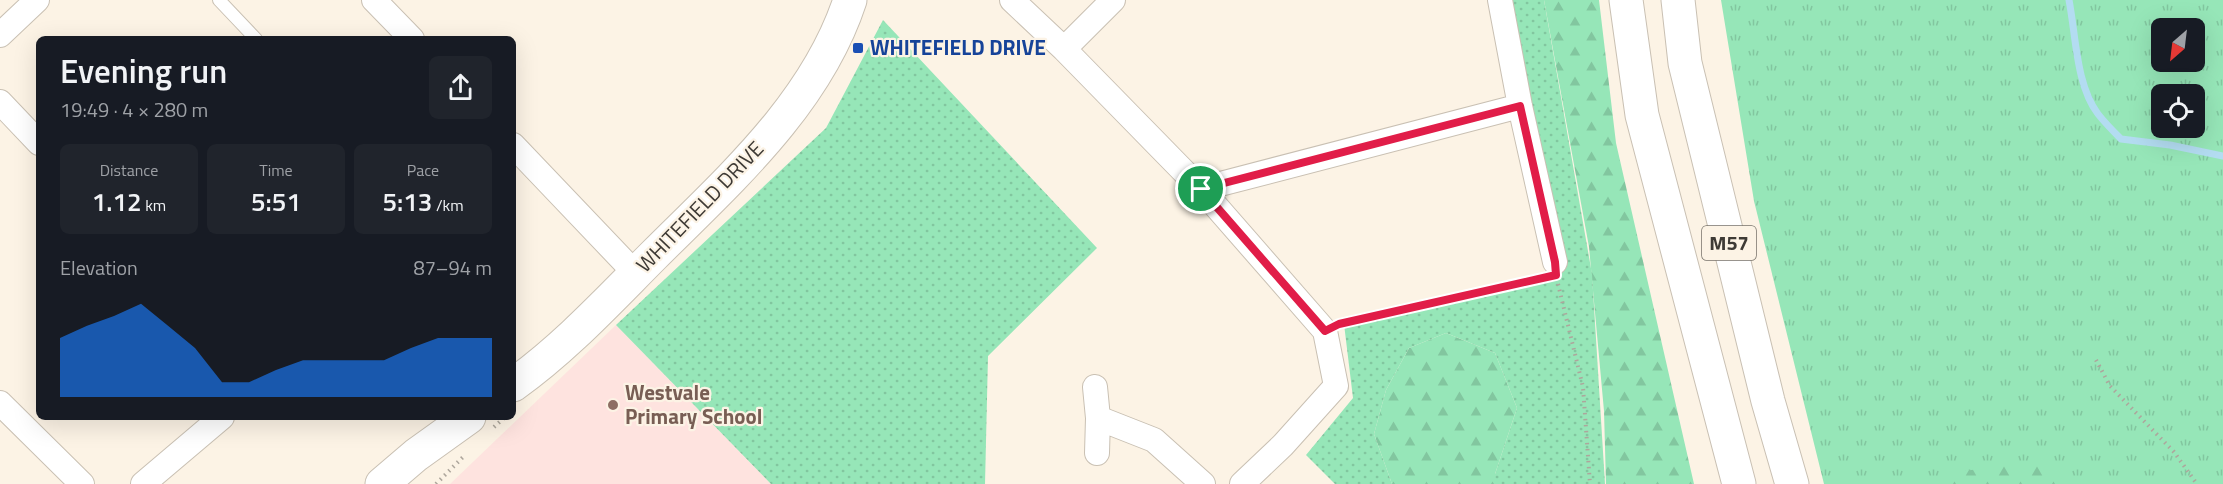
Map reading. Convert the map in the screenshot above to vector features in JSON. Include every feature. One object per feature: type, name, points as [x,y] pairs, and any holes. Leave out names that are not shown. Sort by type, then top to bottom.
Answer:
[{"type":"main road","name":"WHITEFIELD DRIVE","points":[[516,383],[573,336],[757,150],[793,106],[841,29],[850,0]]},
{"type":"main road","name":"M57","points":[[1626,0],[1642,115],[1739,484]]},
{"type":"main road","name":"M57","points":[[1678,0],[1685,63],[1768,401],[1792,484]]},
{"type":"main road","points":[[382,484],[416,455],[465,420]]},
{"type":"street","points":[[0,35],[37,0]]},
{"type":"street","points":[[1012,0],[1064,49],[1201,189],[1325,331],[1336,386],[1283,445],[1242,484]]},
{"type":"street","points":[[1064,49],[1113,0]]},
{"type":"street","points":[[1500,0],[1520,106],[1556,269]]},
{"type":"street","points":[[386,4],[410,36]]},
{"type":"street","points":[[0,102],[36,140]]},
{"type":"street","points":[[1201,189],[1520,106]]},
{"type":"street","points":[[516,148],[635,273]]},
{"type":"street","points":[[1095,387],[1098,418],[1097,453]]},
{"type":"street","points":[[0,403],[82,484]]},
{"type":"street","points":[[1098,418],[1154,440],[1203,484]]},
{"type":"street","points":[[143,484],[218,420]]},
{"type":"lane","points":[[219,0],[253,36]]},
{"type":"path","points":[[1325,331],[1339,324],[1556,269],[1583,387],[1590,484]]},
{"type":"path","points":[[2096,360],[2110,386],[2174,452],[2197,484]]},
{"type":"shaded area","name":"Westvale Primary School","points":[[616,325],[771,484],[450,484]]},
{"type":"green space","points":[[1502,0],[1544,0],[1592,274],[1605,484],[1495,484],[1495,474],[1517,408],[1495,353],[1446,333],[1409,348],[1386,390],[1374,434],[1392,484],[1335,484],[1306,455],[1353,398],[1344,324],[1558,276]]},
{"type":"green space","points":[[1544,0],[1599,0],[1616,143],[1694,484],[1606,484],[1604,411],[1589,247]]},
{"type":"green space","points":[[1721,0],[2223,0],[2223,484],[1824,484],[1754,201]]},
{"type":"green space","points":[[883,20],[1097,248],[988,356],[985,484],[771,484],[616,325],[826,128]]},
{"type":"green space","points":[[1446,333],[1495,353],[1517,408],[1495,474],[1495,484],[1392,484],[1374,434],[1386,390],[1409,348]]},
{"type":"green space","points":[[2042,461],[2076,484],[1950,484],[1948,473]]},
{"type":"waterway","points":[[2069,0],[2085,89],[2098,114],[2115,133],[2121,139],[2170,145],[2223,156]]},
{"type":"place","name":"WHITEFIELD DRIVE","points":[[858,48]]},
{"type":"place","name":"Westvale Primary School","points":[[613,405]]},
{"type":"route","points":[[1520,106],[1556,275],[1339,324],[1325,331],[1201,189],[1520,106]]}]
